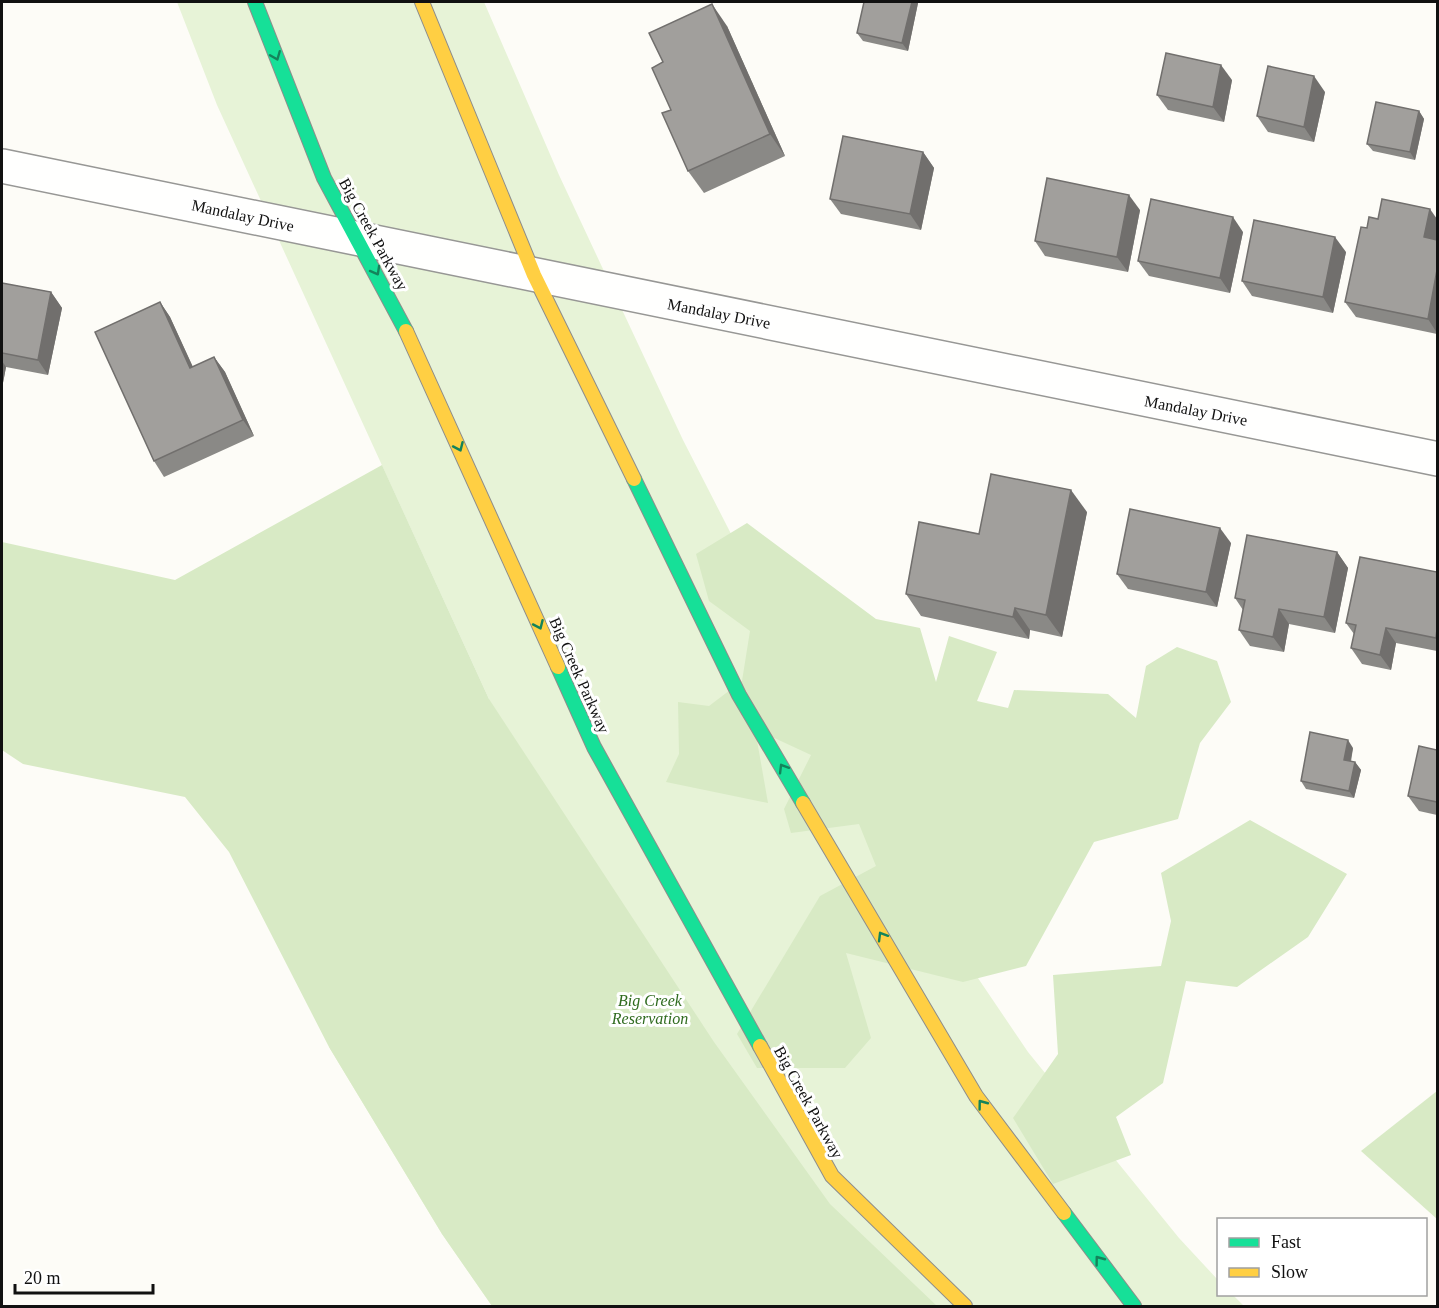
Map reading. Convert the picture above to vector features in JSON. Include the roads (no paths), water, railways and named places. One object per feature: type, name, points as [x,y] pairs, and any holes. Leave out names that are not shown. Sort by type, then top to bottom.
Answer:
[{"type":"street","name":"Big Creek Parkway","points":[[255,2],[324,178],[401,318],[594,747],[832,1176],[964,1306]]},
{"type":"street","points":[[422,2],[534,275],[740,695],[976,1096],[1134,1306]]},
{"type":"street","name":"Mandalay Drive","points":[[2,166],[1437,459]]},
{"type":"park label","name":"Big Creek Reservation","points":[[650,1009]]}]
